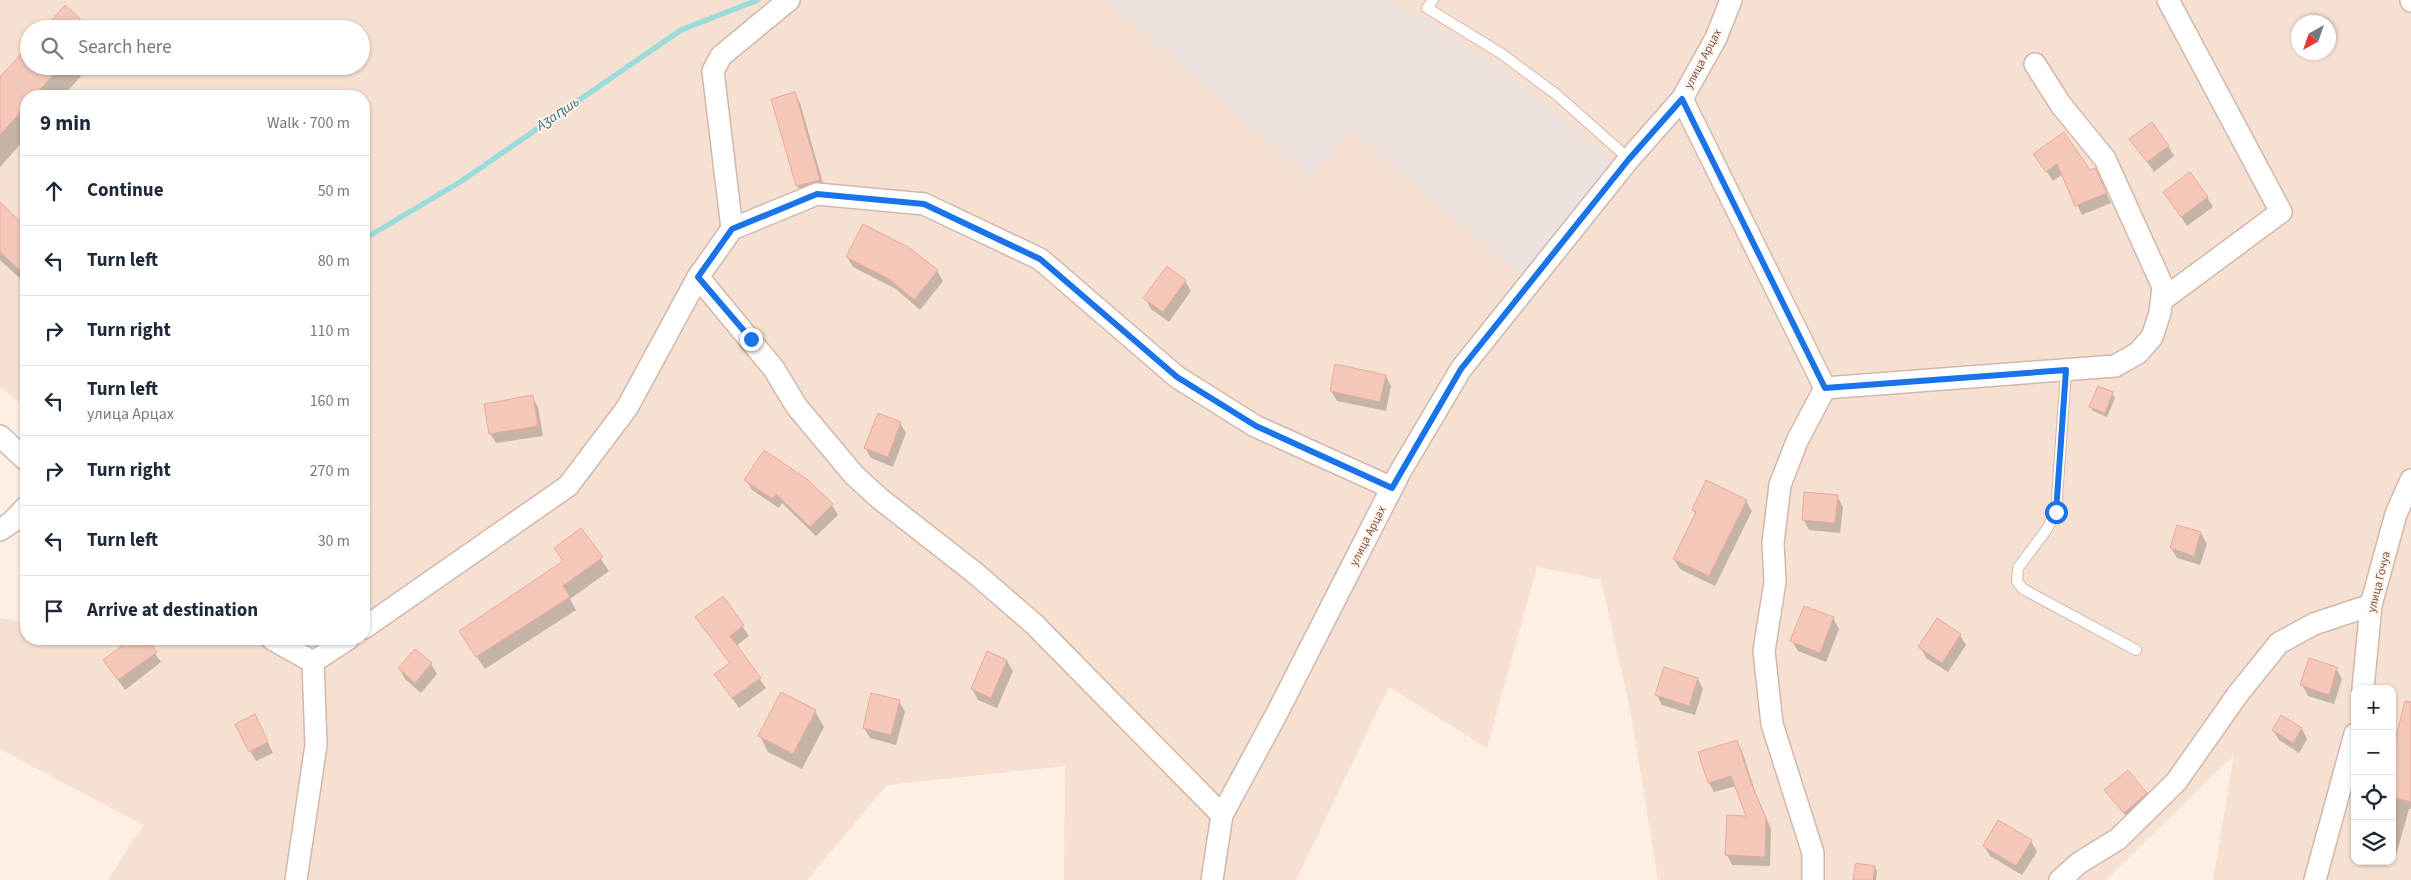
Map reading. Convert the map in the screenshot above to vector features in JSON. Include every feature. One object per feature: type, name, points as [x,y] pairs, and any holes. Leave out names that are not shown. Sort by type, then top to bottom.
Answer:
[{"type":"street","points":[[732,229],[713,71],[721,56],[789,0]]},
{"type":"street","name":"улица Арцах","points":[[1212,880],[1222,815],[1392,488],[1461,369],[1629,159],[1682,99],[1716,38],[1731,0]]},
{"type":"street","points":[[2162,300],[2281,212],[2168,0]]},
{"type":"street","points":[[1825,388],[2115,366],[2138,353],[2152,337],[2160,313],[2163,287],[2105,159],[2061,105],[2035,64]]},
{"type":"street","points":[[1682,99],[1825,388]]},
{"type":"street","points":[[370,624],[568,486],[627,408],[698,277],[732,229],[817,194],[924,204],[1040,259],[1177,377],[1256,426],[1392,488]]},
{"type":"street","points":[[698,277],[763,354],[797,407],[854,475],[879,498],[975,573],[1034,624],[1222,815]]},
{"type":"street","points":[[1814,880],[1813,853],[1772,724],[1764,651],[1775,582],[1773,543],[1780,485],[1797,441],[1825,388]]},
{"type":"street","points":[[0,436],[20,454]]},
{"type":"street","name":"улица Гочуа","points":[[2363,685],[2371,605],[2396,514],[2411,480]]},
{"type":"street","points":[[0,530],[20,513]]},
{"type":"street","points":[[2060,880],[2079,863],[2118,839],[2176,782],[2238,694],[2280,643],[2314,624],[2371,605]]},
{"type":"street","points":[[283,645],[313,662]]},
{"type":"street","points":[[313,662],[339,645]]},
{"type":"street","points":[[296,880],[316,745],[313,662]]},
{"type":"street","points":[[2315,880],[2351,749]]},
{"type":"lane","points":[[1433,0],[1427,8],[1502,54],[1557,95],[1629,159]]},
{"type":"lane","points":[[2066,370],[2056,512],[2042,537],[2018,568],[2017,581],[2023,589],[2136,650]]},
{"type":"shaded area","points":[[0,0],[2411,0],[2411,880],[2213,880],[2234,755],[2106,880],[1658,880],[1631,714],[1601,580],[1537,567],[1487,748],[1389,687],[1296,880],[1064,880],[1065,766],[887,785],[807,880],[108,880],[143,825],[0,749],[0,618],[20,621],[20,645],[370,645],[370,90],[20,90],[20,403],[0,387]]},
{"type":"shaded area","points":[[1106,0],[1388,0],[1412,16],[1420,14],[1517,80],[1616,164],[1524,278],[1350,130],[1310,178]]},
{"type":"building","points":[[65,5],[81,20],[52,20]]},
{"type":"building","points":[[20,55],[20,75],[54,75],[40,90],[20,90],[20,113],[0,135],[0,77]]},
{"type":"building","points":[[795,92],[820,180],[796,186],[771,99]]},
{"type":"building","points":[[2152,122],[2169,146],[2147,162],[2129,139]]},
{"type":"building","points":[[2064,132],[2090,170],[2095,168],[2107,193],[2075,206],[2057,164],[2046,172],[2033,154]]},
{"type":"building","points":[[2190,172],[2208,197],[2181,217],[2163,192]]},
{"type":"building","points":[[0,202],[20,221],[20,270],[0,252]]},
{"type":"building","points":[[863,224],[908,247],[938,270],[914,300],[889,279],[846,257]]},
{"type":"building","points":[[1167,266],[1186,280],[1163,312],[1143,298]]},
{"type":"building","points":[[1335,364],[1386,375],[1380,402],[1330,391]]},
{"type":"building","points":[[2098,386],[2113,392],[2105,413],[2089,407]]},
{"type":"building","points":[[533,395],[538,426],[489,434],[484,404]]},
{"type":"building","points":[[878,413],[901,422],[888,457],[864,448]]},
{"type":"building","points":[[764,450],[808,480],[833,504],[810,527],[776,494],[773,499],[744,480]]},
{"type":"building","points":[[1706,480],[1747,500],[1709,576],[1673,559],[1696,512],[1692,510]]},
{"type":"building","points":[[1804,492],[1838,495],[1835,523],[1802,520]]},
{"type":"building","points":[[2177,525],[2201,532],[2194,556],[2170,548]]},
{"type":"building","points":[[581,528],[603,557],[563,586],[570,597],[476,657],[459,631],[563,561],[554,548]]},
{"type":"building","points":[[723,596],[744,625],[730,636],[761,678],[732,698],[714,674],[730,663],[695,617]]},
{"type":"building","points":[[1804,606],[1834,617],[1820,653],[1790,641]]},
{"type":"building","points":[[1937,618],[1961,634],[1942,663],[1918,647]]},
{"type":"building","points":[[123,645],[152,645],[157,652],[118,680],[103,660]]},
{"type":"building","points":[[415,649],[432,663],[415,683],[398,668]]},
{"type":"building","points":[[987,651],[1007,660],[991,698],[971,689]]},
{"type":"building","points":[[2309,658],[2337,667],[2329,695],[2300,685]]},
{"type":"building","points":[[1664,667],[1698,678],[1689,706],[1655,695]]},
{"type":"building","points":[[781,692],[816,710],[793,754],[758,736]]},
{"type":"building","points":[[871,693],[900,700],[891,735],[863,728]]},
{"type":"building","points":[[2405,701],[2411,702],[2411,802],[2396,798],[2396,737]]},
{"type":"building","points":[[255,714],[268,742],[249,752],[235,724]]},
{"type":"building","points":[[2281,715],[2302,728],[2293,743],[2272,730]]},
{"type":"building","points":[[1737,740],[1751,783],[1766,818],[1765,857],[1725,855],[1727,815],[1746,816],[1731,776],[1708,783],[1698,752]]},
{"type":"building","points":[[2128,770],[2147,793],[2124,813],[2104,790]]},
{"type":"building","points":[[1998,820],[2032,840],[2016,866],[1983,846]]},
{"type":"building","points":[[1856,863],[1875,866],[1873,880],[1853,880]]},
{"type":"waterway","name":"Аӡаԥшь","points":[[370,235],[460,182],[681,30],[758,0]]},
{"type":"route","points":[[751,339],[698,277],[732,229],[817,194],[924,204],[1040,259],[1177,377],[1256,426],[1392,488],[1461,369],[1629,159],[1682,99],[1825,388],[2066,370],[2056,512]]}]
